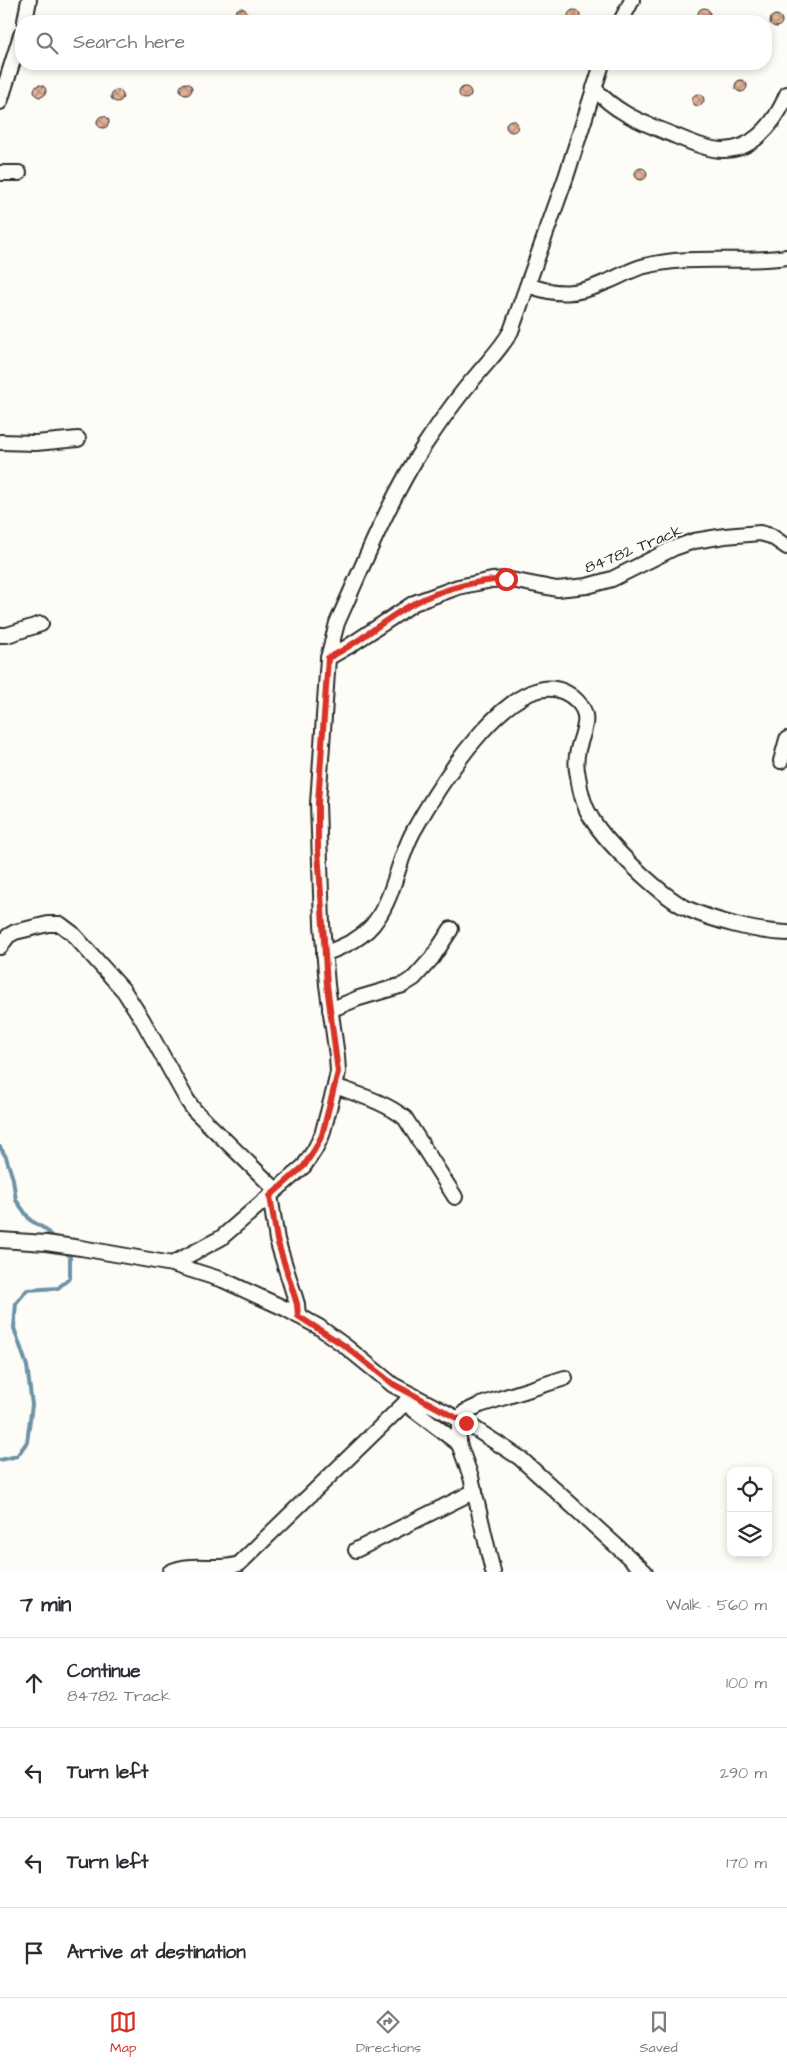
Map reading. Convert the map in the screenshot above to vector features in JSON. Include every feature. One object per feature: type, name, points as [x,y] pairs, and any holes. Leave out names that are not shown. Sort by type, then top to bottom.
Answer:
[{"type":"street","points":[[25,15],[29,0]]},
{"type":"street","points":[[624,15],[632,0]]},
{"type":"street","points":[[0,102],[15,54]]},
{"type":"street","points":[[172,1264],[221,1238],[304,1166],[322,1135],[335,1086],[337,1064],[324,954],[318,803],[328,658],[337,623],[400,488],[424,446],[456,401],[504,343],[517,317],[579,139],[600,70]]},
{"type":"street","points":[[594,88],[614,108],[640,122],[698,145],[724,150],[744,144],[760,136],[774,121],[787,94]]},
{"type":"street","points":[[0,172],[19,173]]},
{"type":"street","points":[[528,285],[552,293],[573,293],[606,282],[631,270],[674,260],[756,261],[787,257]]},
{"type":"street","points":[[0,442],[36,443],[78,439]]},
{"type":"street","name":"84782 Track","points":[[328,658],[414,603],[458,587],[506,579],[557,588],[587,586],[612,579],[674,548],[694,541],[725,536],[760,533],[771,536],[787,547]]},
{"type":"street","points":[[0,635],[7,635],[40,624]]},
{"type":"street","points":[[324,954],[360,936],[377,920],[414,832],[454,767],[491,721],[530,693],[554,689],[572,697],[584,712],[586,721],[577,751],[576,763],[582,797],[590,817],[599,831],[618,851],[667,896],[688,909],[769,932],[787,934]]},
{"type":"street","points":[[781,761],[787,739]]},
{"type":"street","points":[[0,947],[8,936],[15,932],[48,924],[60,924],[72,933],[124,991],[194,1110],[273,1193],[277,1240],[295,1298],[298,1316]]},
{"type":"street","points":[[330,1010],[359,998],[403,985],[414,978],[432,958],[451,929]]},
{"type":"street","points":[[335,1086],[395,1110],[405,1118],[455,1197]]},
{"type":"street","points":[[0,1240],[64,1246],[172,1264],[223,1280],[298,1316],[345,1346],[459,1444]]},
{"type":"street","points":[[493,1572],[475,1491],[459,1444],[459,1419],[465,1412],[480,1405],[565,1378]]},
{"type":"street","points":[[408,1399],[459,1419],[520,1458],[645,1572]]},
{"type":"street","points":[[170,1572],[225,1568],[246,1559],[301,1502],[408,1399]]},
{"type":"street","points":[[356,1550],[475,1491]]},
{"type":"building","points":[[239,8],[246,9],[247,15],[235,15],[236,9]]},
{"type":"building","points":[[702,8],[709,9],[710,15],[698,15],[699,9]]},
{"type":"building","points":[[572,10],[576,10],[580,14],[568,15]]},
{"type":"building","points":[[772,16],[781,16],[781,26],[772,26]]},
{"type":"building","points":[[743,80],[746,81],[746,91],[739,92],[736,91],[735,84],[736,81]]},
{"type":"building","points":[[188,83],[191,84],[191,94],[184,95],[181,94],[180,87],[181,84]]},
{"type":"building","points":[[42,85],[45,86],[45,96],[38,97],[35,96],[34,89],[35,86]]},
{"type":"building","points":[[467,87],[470,88],[470,98],[463,99],[460,98],[459,91],[460,88]]},
{"type":"building","points":[[119,90],[122,91],[122,101],[115,102],[112,101],[111,94],[112,91]]},
{"type":"building","points":[[700,94],[703,95],[703,105],[696,106],[693,105],[692,98],[693,95]]},
{"type":"building","points":[[105,116],[108,117],[108,127],[101,128],[98,127],[97,120],[98,117]]},
{"type":"building","points":[[514,120],[517,121],[517,131],[510,132],[507,131],[506,124],[507,121]]},
{"type":"building","points":[[643,168],[646,169],[646,179],[639,180],[636,179],[635,172],[636,169]]},
{"type":"waterway","points":[[0,1147],[6,1157],[13,1179],[16,1200],[30,1220],[45,1229],[55,1240]]},
{"type":"waterway","points":[[0,1460],[17,1456],[27,1442],[32,1405],[27,1366],[14,1328],[16,1303],[27,1290],[58,1288],[70,1278],[70,1257],[63,1249]]},
{"type":"route","points":[[466,1423],[393,1384],[345,1346],[298,1316],[297,1304],[277,1240],[270,1196],[304,1166],[315,1149],[322,1135],[338,1072],[327,985],[318,850],[318,803],[328,658],[414,603],[458,587],[506,579]]}]
